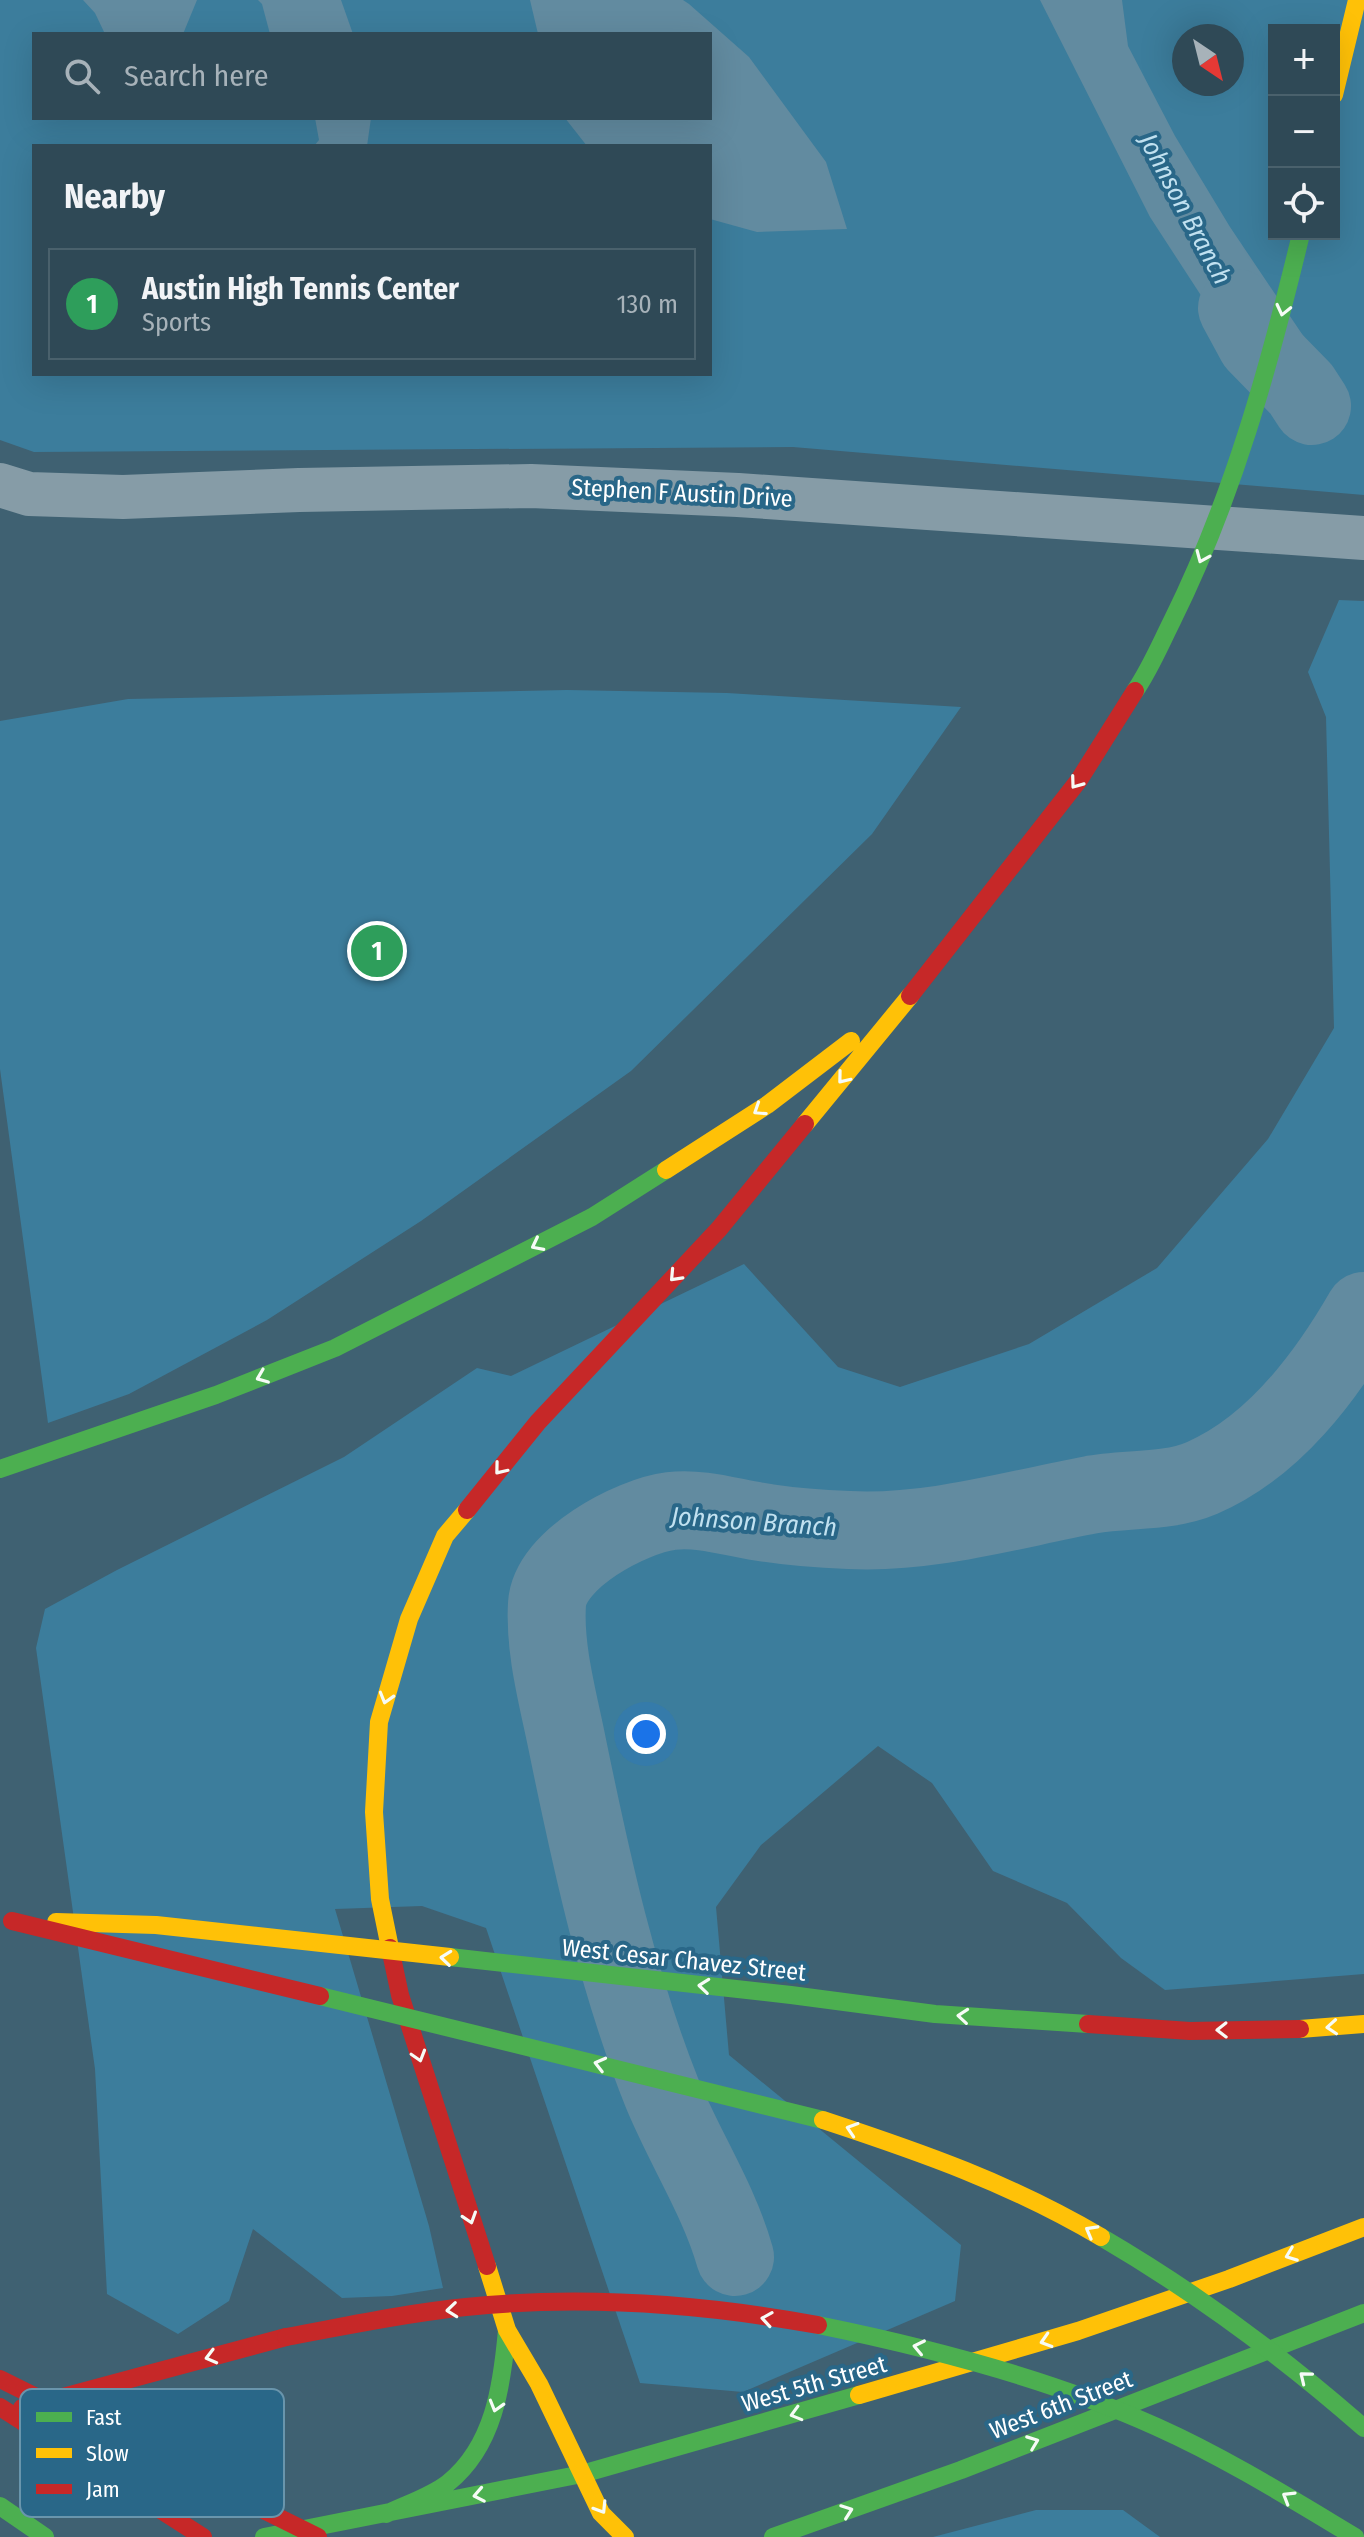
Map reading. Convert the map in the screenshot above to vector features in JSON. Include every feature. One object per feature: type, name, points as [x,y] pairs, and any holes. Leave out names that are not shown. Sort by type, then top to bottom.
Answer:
[{"type":"main road","points":[[1340,70],[1357,0]]},
{"type":"main road","points":[[625,2537],[601,2513],[539,2384],[507,2330],[400,1995],[380,1899],[374,1812],[379,1722],[409,1619],[445,1536],[538,1422],[719,1229],[910,996],[1079,780],[1142,681],[1188,589],[1229,492],[1274,348],[1300,240]]},
{"type":"main road","points":[[0,1469],[216,1395],[335,1348],[592,1217],[767,1105],[910,996]]},
{"type":"main road","points":[[6,1919],[811,2116],[926,2154],[1030,2197],[1133,2254],[1234,2321],[1311,2381],[1364,2428]]},
{"type":"main road","name":"West Cesar Chavez Street","points":[[6,1919],[156,1925],[791,1995],[935,2014],[1190,2031],[1300,2029],[1364,2024]]},
{"type":"main road","name":"West 5th Street","points":[[264,2537],[582,2474],[1078,2331],[1229,2279],[1364,2227]]},
{"type":"main road","points":[[93,2389],[286,2337],[403,2314],[522,2303],[624,2302],[730,2313],[844,2331],[961,2358],[1047,2384],[1159,2427],[1261,2480],[1355,2537]]},
{"type":"main road","name":"West 6th Street","points":[[773,2537],[961,2470],[1364,2313]]},
{"type":"main road","points":[[386,2514],[447,2483],[478,2449],[495,2414],[504,2375],[507,2330]]},
{"type":"main road","points":[[0,2379],[21,2389]]},
{"type":"main road","points":[[0,2407],[20,2420]]},
{"type":"main road","points":[[0,2414],[20,2409]]},
{"type":"main road","points":[[0,2506],[45,2537]]},
{"type":"main road","points":[[172,2517],[203,2537]]},
{"type":"main road","points":[[279,2517],[318,2537]]},
{"type":"street","name":"Stephen F Austin Drive","points":[[0,485],[29,494],[123,497],[314,490],[547,487],[738,495],[1364,538]]},
{"type":"shaded area","points":[[0,0],[1364,0],[1364,495],[793,447],[34,452],[0,440]]},
{"type":"shaded area","points":[[1339,600],[1364,601],[1364,1974],[1165,1990],[1121,1958],[1067,1903],[993,1871],[932,1783],[878,1746],[761,1845],[716,1907],[729,2055],[961,2245],[955,2301],[743,2392],[640,2383],[486,1928],[422,1906],[335,1909],[429,2226],[443,2288],[392,2296],[342,2298],[253,2229],[229,2301],[178,2334],[107,2294],[95,2069],[36,1648],[45,1609],[344,1457],[477,1368],[511,1376],[744,1264],[838,1367],[900,1387],[1029,1344],[1157,1268],[1268,1139],[1334,1028],[1326,717],[1308,672]]},
{"type":"shaded area","points":[[567,690],[727,693],[961,707],[872,834],[631,1071],[421,1221],[267,1320],[129,1394],[48,1423],[0,1069],[0,721],[128,699]]},
{"type":"shaded area","points":[[1036,2510],[1123,2510],[1160,2537],[933,2537]]},
{"type":"water","points":[[83,0],[197,0],[184,32],[104,32],[95,13]]},
{"type":"water","points":[[258,0],[341,0],[352,32],[269,32],[262,4]]},
{"type":"water","points":[[530,0],[683,0],[749,57],[826,162],[847,229],[757,232],[712,220],[712,144],[585,144],[567,120],[712,120],[712,32],[538,32]]},
{"type":"water","points":[[1040,0],[1122,0],[1128,46],[1175,136],[1230,227],[1304,337],[1312,388],[1282,403],[1215,317],[1150,217]]},
{"type":"water","points":[[315,120],[371,120],[367,144],[316,144],[319,140]]},
{"type":"waterway","name":"Johnson Branch","points":[[1237,308],[1256,343],[1301,389],[1312,406]]},
{"type":"waterway","name":"Johnson Branch","points":[[735,2257],[720,2215],[671,2114],[646,2051],[608,1923],[550,1658],[547,1604],[552,1587],[562,1571],[595,1542],[635,1521],[671,1511],[707,1512],[798,1527],[880,1530],[940,1525],[1090,1495],[1189,1483],[1228,1465],[1275,1429],[1315,1385],[1364,1311]]},
{"type":"traffic: fast","points":[[1135,691],[1155,657],[1194,575],[1231,480],[1276,333],[1299,240]]},
{"type":"traffic: fast","points":[[0,1469],[216,1395],[335,1348],[592,1217],[666,1170]]},
{"type":"traffic: fast","points":[[450,1957],[935,2014],[1088,2024]]},
{"type":"traffic: fast","points":[[320,1996],[823,2120]]},
{"type":"traffic: fast","points":[[1101,2237],[1237,2326],[1364,2428]]},
{"type":"traffic: fast","points":[[773,2537],[961,2470],[1364,2313]]},
{"type":"traffic: fast","points":[[818,2325],[990,2367],[1117,2410],[1208,2452],[1355,2537]]},
{"type":"traffic: fast","points":[[386,2514],[441,2488],[464,2468],[476,2451],[493,2414],[507,2330]]},
{"type":"traffic: fast","points":[[264,2537],[582,2474],[859,2395]]},
{"type":"traffic: fast","points":[[0,2506],[45,2537]]},
{"type":"traffic: slow","points":[[1340,70],[1357,0]]},
{"type":"traffic: slow","points":[[805,1124],[910,996]]},
{"type":"traffic: slow","points":[[666,1170],[767,1105],[851,1041]]},
{"type":"traffic: slow","points":[[390,1948],[380,1899],[374,1812],[379,1722],[409,1619],[445,1536],[467,1510]]},
{"type":"traffic: slow","points":[[56,1922],[156,1925],[450,1957]]},
{"type":"traffic: slow","points":[[1300,2029],[1364,2024]]},
{"type":"traffic: slow","points":[[823,2120],[999,2185],[1101,2237]]},
{"type":"traffic: slow","points":[[859,2395],[1078,2331],[1229,2279],[1364,2227]]},
{"type":"traffic: slow","points":[[487,2266],[507,2330],[539,2384],[601,2513],[625,2537]]},
{"type":"traffic: jam","points":[[910,996],[1079,780],[1135,691]]},
{"type":"traffic: jam","points":[[467,1510],[538,1422],[719,1229],[805,1124]]},
{"type":"traffic: jam","points":[[12,1921],[320,1996]]},
{"type":"traffic: jam","points":[[390,1948],[400,1995],[487,2266]]},
{"type":"traffic: jam","points":[[1088,2024],[1190,2031],[1300,2029]]},
{"type":"traffic: jam","points":[[286,2337],[444,2310],[554,2302],[687,2307],[818,2325]]},
{"type":"traffic: jam","points":[[93,2389],[286,2337]]},
{"type":"traffic: jam","points":[[0,2379],[20,2389]]},
{"type":"traffic: jam","points":[[0,2407],[20,2420]]},
{"type":"traffic: jam","points":[[172,2517],[203,2537]]},
{"type":"traffic: jam","points":[[278,2517],[318,2537]]},
{"type":"place","name":"Austin High Tennis Center","points":[[377,951]]}]
